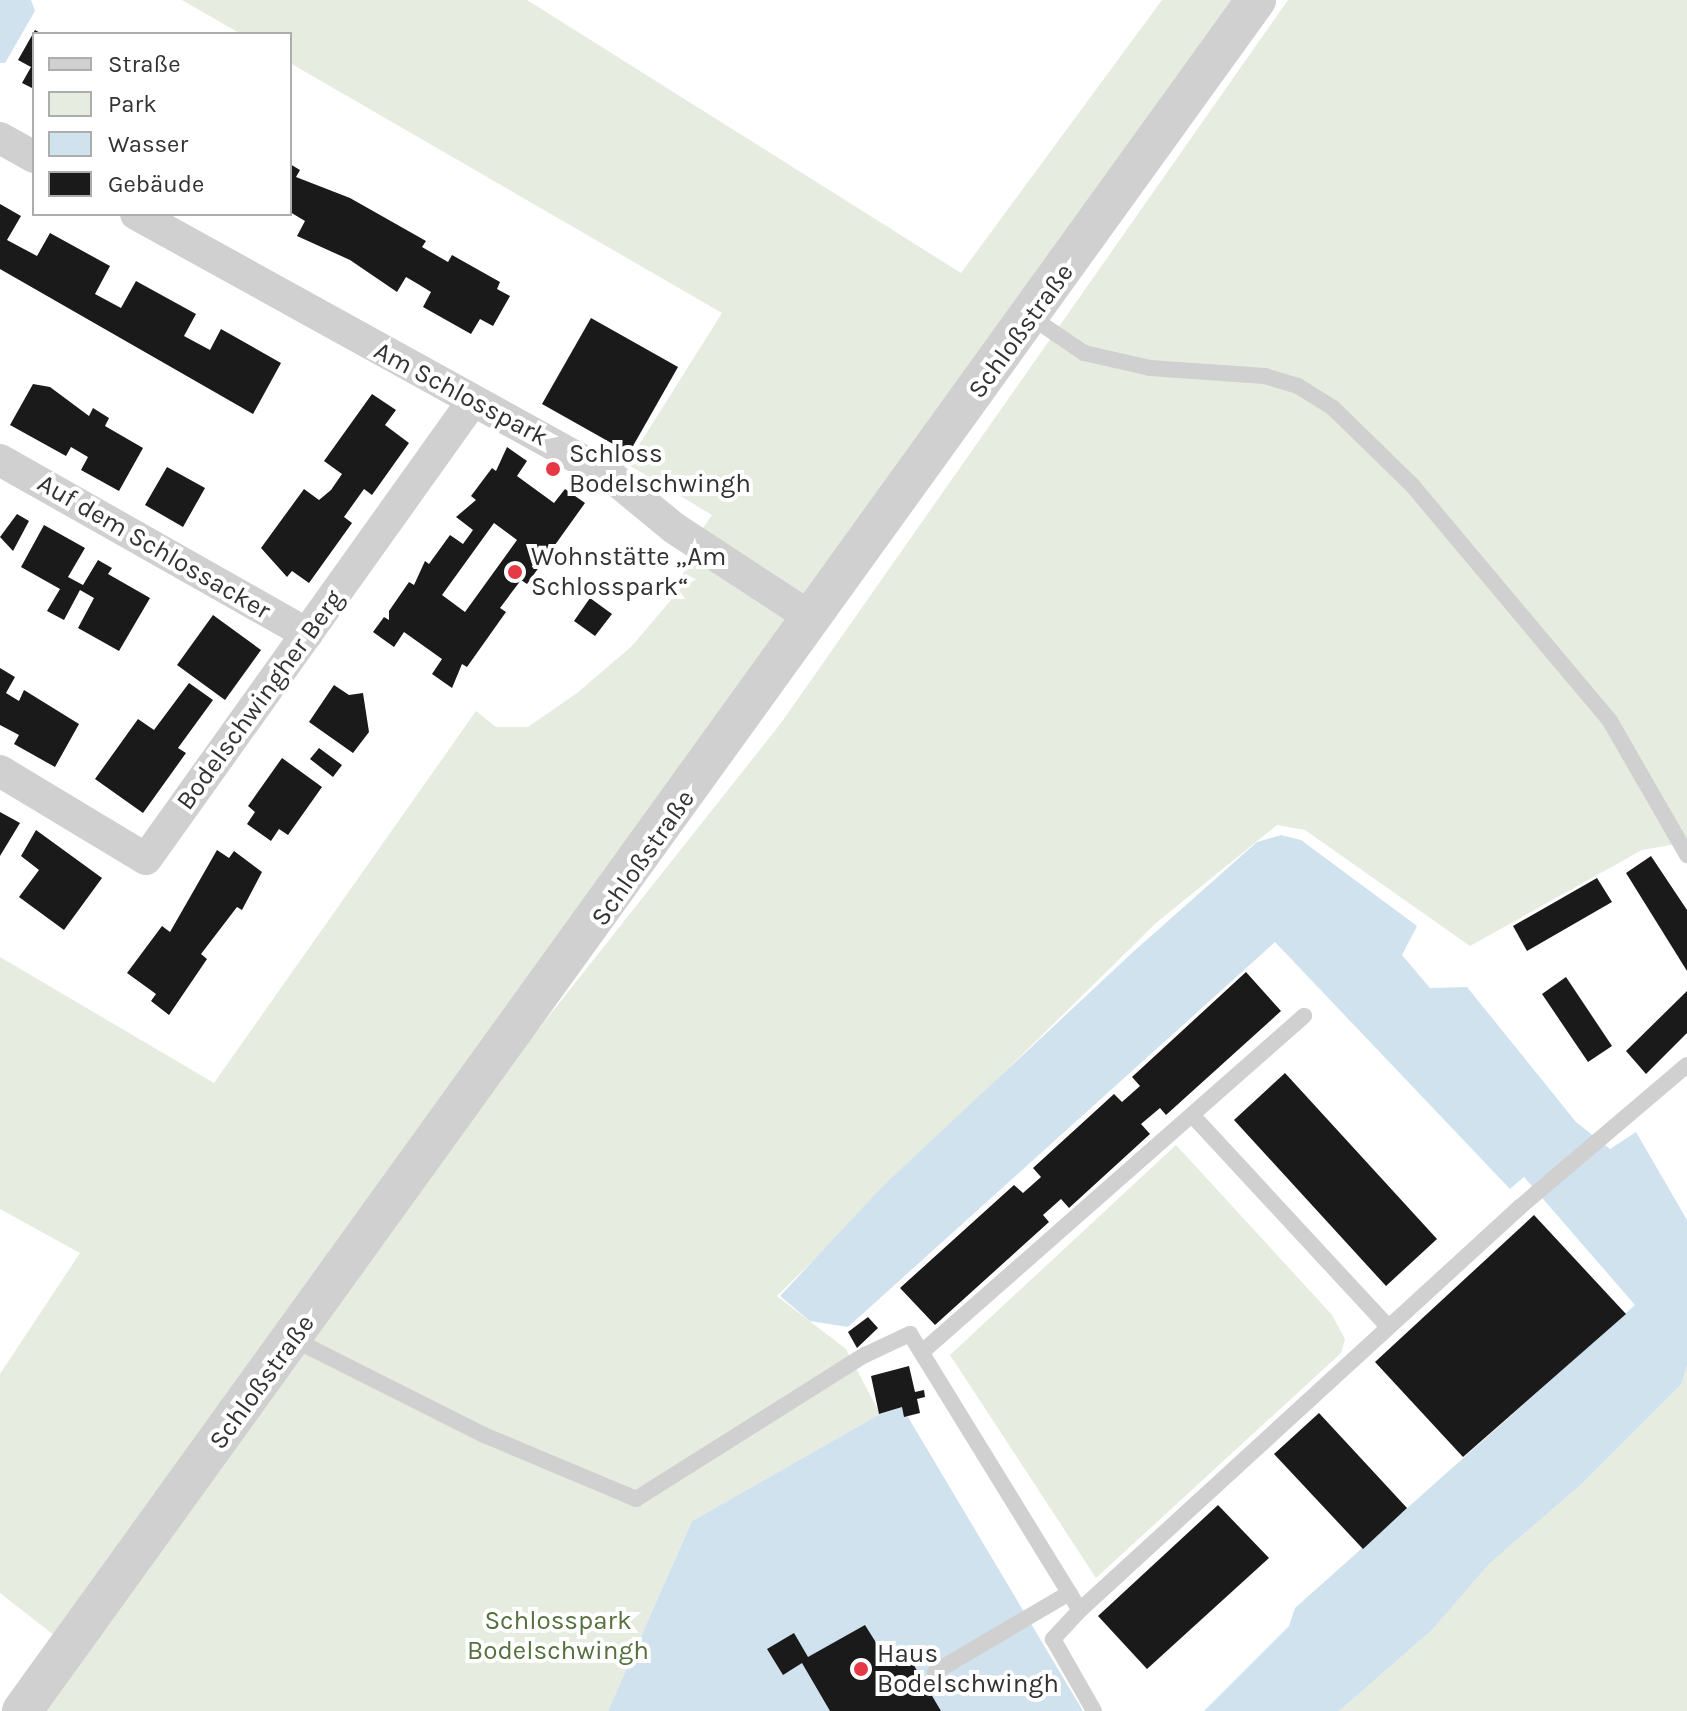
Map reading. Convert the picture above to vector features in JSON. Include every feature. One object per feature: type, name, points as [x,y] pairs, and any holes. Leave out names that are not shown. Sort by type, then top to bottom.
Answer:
[{"type":"street","name":"Schloßstraße","points":[[22,1711],[1031,317],[1256,0]]},
{"type":"street","points":[[0,138],[32,156]]},
{"type":"street","name":"Am Schlosspark","points":[[140,216],[612,477],[674,528],[813,619]]},
{"type":"street","name":"Bodelschwingher Berg","points":[[0,771],[146,859],[472,402]]},
{"type":"street","name":"Auf dem Schlossacker","points":[[0,460],[307,634]]},
{"type":"lane","points":[[1031,317],[1084,353],[1150,368],[1265,376],[1332,407],[1412,485],[1610,721],[1687,855]]},
{"type":"lane","points":[[922,1352],[1304,1016]]},
{"type":"lane","points":[[1094,1711],[1053,1639],[1080,1610],[1388,1327],[1687,1065]]},
{"type":"lane","points":[[1192,1115],[1388,1327]]},
{"type":"lane","points":[[293,1339],[484,1435],[636,1499],[865,1355],[910,1334],[1080,1610]]},
{"type":"lane","points":[[935,1672],[1069,1593]]},
{"type":"green space","name":"Schlosspark Bodelschwingh","points":[[182,0],[527,0],[961,273],[1162,0],[1236,0],[305,1324],[781,723],[1288,0],[1687,0],[1687,842],[1642,850],[1470,946],[1305,830],[1277,825],[1156,923],[777,1296],[846,1349],[880,1414],[692,1521],[608,1711],[22,1711],[69,1647],[0,1593],[0,1374],[80,1253],[0,1209],[0,957],[214,1083],[476,711],[496,727],[528,727],[577,693],[632,646],[681,588],[687,551],[712,515],[627,464],[722,313],[292,64],[292,32],[238,32]]},
{"type":"green space","points":[[1176,1145],[1332,1315],[1345,1339],[1341,1353],[1096,1578],[950,1355]]},
{"type":"green space","points":[[1687,1366],[1687,1711],[1339,1711],[1432,1630],[1490,1563],[1584,1482],[1681,1385]]},
{"type":"water","points":[[0,0],[31,0],[35,11],[5,63],[0,63]]},
{"type":"water","points":[[1281,835],[1301,840],[1417,926],[1402,955],[1430,988],[1467,987],[1576,1122],[1610,1149],[1636,1132],[1687,1220],[1687,1366],[1681,1385],[1584,1482],[1490,1563],[1432,1630],[1339,1711],[1204,1711],[1289,1626],[1295,1608],[1635,1305],[1524,1177],[1510,1189],[1275,942],[848,1327],[810,1321],[780,1296],[884,1185],[1133,952],[1257,842]]},
{"type":"water","points":[[902,1407],[1083,1711],[608,1711],[692,1521],[880,1414]]},
{"type":"building","points":[[32,35],[32,88],[22,83],[31,67],[18,60]]},
{"type":"building","points":[[292,165],[300,170],[296,177],[350,198],[426,241],[422,247],[448,262],[452,255],[500,282],[497,289],[510,296],[493,326],[480,319],[471,334],[423,307],[431,292],[406,277],[397,292],[350,260],[297,236],[305,221],[292,213]]},
{"type":"building","points":[[0,204],[21,216],[7,240],[37,256],[50,233],[110,266],[95,294],[121,308],[136,281],[196,314],[184,336],[210,350],[221,329],[281,363],[253,414],[0,269]]},
{"type":"building","points":[[591,318],[678,367],[629,453],[542,404]]},
{"type":"building","points":[[33,384],[50,387],[89,416],[93,408],[109,418],[105,426],[143,448],[119,491],[81,470],[88,457],[71,447],[66,456],[10,425]]},
{"type":"building","points":[[372,394],[396,410],[385,425],[409,443],[372,495],[364,489],[344,517],[352,523],[309,583],[292,571],[287,577],[261,548],[304,489],[319,500],[331,490],[342,474],[324,461]]},
{"type":"building","name":"Wohnstätte „Am Schlosspark“","points":[[507,447],[527,461],[517,476],[554,503],[565,489],[585,503],[527,584],[521,580],[500,608],[506,612],[467,667],[462,664],[452,688],[432,674],[442,659],[404,632],[394,647],[373,632],[384,617],[389,620],[389,611],[409,582],[414,585],[425,561],[429,564],[450,535],[463,544],[473,530],[456,517],[476,500],[471,496],[492,468],[496,471]],"holes":[[[494,523],[517,540],[465,612],[442,595]]]},
{"type":"building","points":[[167,467],[205,488],[183,527],[145,505]]},
{"type":"building","points":[[17,514],[29,521],[13,551],[0,537]]},
{"type":"building","points":[[44,525],[85,548],[68,577],[83,585],[98,560],[112,568],[108,574],[150,598],[119,651],[78,628],[94,598],[80,590],[64,620],[47,611],[60,589],[21,567]]},
{"type":"building","points":[[590,598],[612,614],[595,636],[574,621]]},
{"type":"building","points":[[213,615],[261,650],[225,700],[177,665]]},
{"type":"building","points":[[0,668],[15,677],[6,693],[19,701],[24,690],[79,724],[55,767],[14,744],[19,735],[0,725]]},
{"type":"building","points":[[189,683],[213,700],[178,748],[186,753],[143,813],[95,779],[138,719],[154,730]]},
{"type":"building","points":[[334,685],[349,695],[363,693],[369,732],[353,753],[309,722]]},
{"type":"building","points":[[319,748],[342,765],[333,777],[310,759]]},
{"type":"building","points":[[282,758],[322,787],[288,835],[279,829],[271,841],[247,824],[255,812],[248,806]]},
{"type":"building","points":[[0,812],[20,823],[0,856]]},
{"type":"building","points":[[36,830],[102,878],[64,930],[19,897],[39,870],[21,856]]},
{"type":"building","points":[[217,850],[229,858],[234,851],[262,872],[242,910],[237,907],[201,954],[207,959],[169,1015],[151,1001],[156,994],[127,973],[162,926],[170,932]]},
{"type":"building","points":[[1651,856],[1687,910],[1687,971],[1626,873]]},
{"type":"building","points":[[1597,878],[1612,902],[1527,951],[1513,926]]},
{"type":"building","points":[[1246,972],[1281,1011],[1166,1115],[1160,1108],[1141,1124],[1150,1134],[1069,1208],[1061,1199],[1043,1215],[1049,1222],[935,1325],[900,1288],[1014,1185],[1023,1193],[1041,1177],[1033,1168],[1114,1094],[1122,1102],[1140,1086],[1132,1077]]},
{"type":"building","points":[[1566,977],[1612,1046],[1588,1062],[1542,994]]},
{"type":"building","points":[[1687,991],[1687,1033],[1646,1074],[1626,1051]]},
{"type":"building","points":[[1285,1073],[1437,1239],[1386,1286],[1234,1120]]},
{"type":"building","points":[[1534,1215],[1626,1314],[1463,1457],[1375,1362]]},
{"type":"building","points":[[868,1317],[878,1328],[857,1348],[848,1332]]},
{"type":"building","points":[[909,1366],[915,1392],[924,1390],[925,1397],[917,1399],[920,1413],[904,1417],[902,1407],[879,1414],[871,1376]]},
{"type":"building","points":[[1319,1413],[1407,1508],[1363,1549],[1274,1454]]},
{"type":"building","points":[[1218,1505],[1269,1558],[1147,1669],[1098,1616]]},
{"type":"building","name":"Haus Bodelschwingh","points":[[865,1625],[885,1657],[903,1647],[941,1711],[830,1711],[802,1663],[783,1675],[767,1649],[794,1633],[808,1657]]},
{"type":"place","name":"Schloss Bodelschwingh","points":[[553,469]]},
{"type":"place","name":"Wohnstätte „Am Schlosspark“","points":[[515,572]]},
{"type":"place","name":"Haus Bodelschwingh","points":[[861,1669]]}]
